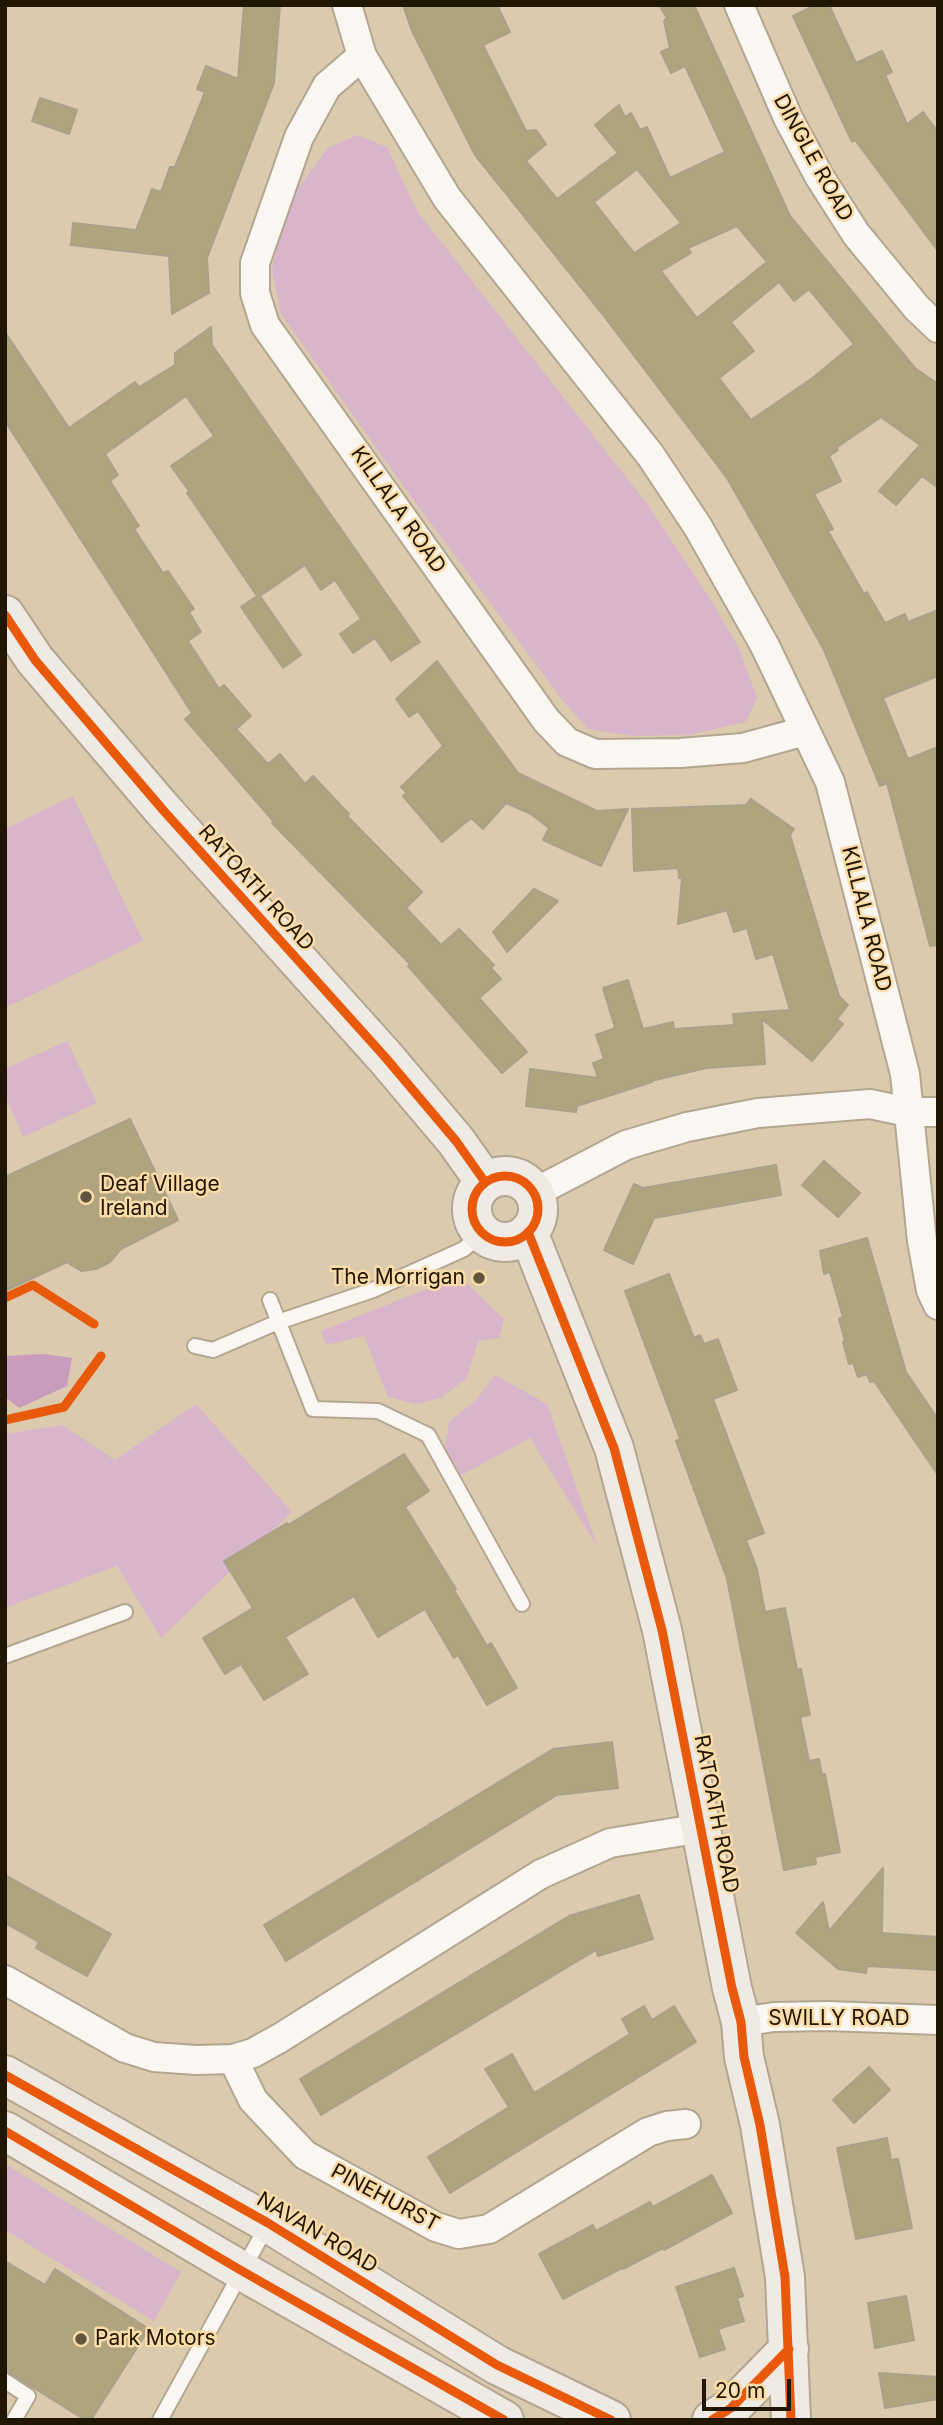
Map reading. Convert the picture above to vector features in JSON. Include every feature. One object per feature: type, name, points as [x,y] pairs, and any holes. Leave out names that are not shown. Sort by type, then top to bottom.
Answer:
[{"type":"main road","name":"RATOATH ROAD","points":[[5,615],[44,670],[163,810],[385,1056],[456,1141],[485,1182]]},
{"type":"main road","points":[[507,1175],[528,1184],[538,1205],[538,1217],[528,1232],[514,1241],[502,1242],[491,1240],[482,1233],[474,1223],[471,1213],[472,1201],[485,1182],[495,1176],[507,1175]]},
{"type":"main road","name":"RATOATH ROAD","points":[[528,1232],[614,1448],[662,1630],[732,1988],[741,2022],[744,2057],[760,2125],[785,2277],[792,2420]]},
{"type":"main road","name":"NAVAN ROAD","points":[[5,2075],[268,2223],[497,2365],[611,2420]]},
{"type":"main road","points":[[5,2131],[242,2271],[504,2420]]},
{"type":"main road","points":[[712,2420],[731,2408],[789,2349]]},
{"type":"street","name":"KILLALA ROAD","points":[[347,5],[362,56],[447,198],[651,456],[698,527],[765,646],[830,782],[905,1074],[922,1241],[931,1290],[938,1305]]},
{"type":"street","name":"DINGLE ROAD","points":[[739,5],[788,118],[819,176],[856,234],[917,308],[938,328]]},
{"type":"street","name":"KILLALA ROAD","points":[[362,56],[327,86],[299,137],[254,263],[255,293],[265,325],[547,720],[567,742],[595,754],[680,753],[743,748],[805,731]]},
{"type":"street","points":[[534,1193],[626,1145],[687,1127],[758,1113],[870,1104],[908,1112],[938,1112]]},
{"type":"street","points":[[5,1980],[125,2048],[154,2057],[233,2059],[253,2053],[280,2038],[541,1874],[610,1843],[702,1828]]},
{"type":"street","name":"SWILLY ROAD","points":[[741,2022],[774,2017],[828,2016],[938,2020]]},
{"type":"street","name":"PINEHURST","points":[[233,2059],[253,2100],[305,2155],[436,2227],[459,2234],[489,2229],[648,2132],[686,2124]]},
{"type":"lane","points":[[195,1346],[212,1350],[278,1322],[373,1290],[464,1249],[482,1233]]},
{"type":"lane","points":[[270,1300],[313,1409],[378,1411],[428,1435],[522,1604]]},
{"type":"lane","points":[[5,1656],[125,1612]]},
{"type":"lane","points":[[160,2420],[268,2223]]},
{"type":"lane","points":[[5,2381],[28,2396],[14,2420]]},
{"type":"shaded area","points":[[357,135],[387,147],[417,211],[648,505],[711,600],[739,648],[757,698],[746,722],[689,735],[632,736],[588,729],[564,702],[415,502],[281,314],[272,270],[285,206],[328,148]]},
{"type":"shaded area","points":[[73,796],[143,941],[5,1008],[5,829]]},
{"type":"shaded area","points":[[67,1041],[97,1103],[23,1137],[5,1095],[5,1069]]},
{"type":"shaded area","points":[[459,1276],[504,1319],[499,1338],[478,1341],[467,1378],[441,1398],[415,1404],[388,1397],[364,1336],[326,1345],[321,1331]]},
{"type":"shaded area","points":[[44,1354],[72,1358],[67,1386],[19,1408],[5,1397],[5,1356]]},
{"type":"shaded area","points":[[495,1375],[547,1404],[598,1548],[530,1438],[458,1477],[445,1448],[449,1422],[476,1400]]},
{"type":"shaded area","points":[[196,1404],[292,1512],[161,1638],[117,1566],[5,1608],[5,1434],[62,1425],[115,1460]]},
{"type":"shaded area","points":[[5,2164],[181,2272],[154,2321],[5,2230]]},
{"type":"building","points":[[244,5],[280,5],[274,83],[207,258],[209,293],[172,314],[169,256],[71,245],[73,223],[136,230],[152,189],[161,192],[170,167],[175,167],[205,92],[197,89],[206,66],[238,79]]},
{"type":"building","points":[[403,5],[497,5],[510,32],[483,45],[526,131],[536,130],[546,144],[526,161],[557,199],[618,153],[595,125],[619,105],[625,117],[631,113],[640,130],[647,127],[670,178],[725,152],[685,66],[671,73],[661,52],[670,48],[664,21],[667,18],[659,5],[694,5],[790,216],[915,368],[938,384],[938,488],[922,476],[896,505],[879,491],[920,445],[881,417],[836,448],[838,450],[829,456],[841,481],[814,494],[833,529],[828,531],[864,594],[867,592],[885,623],[905,614],[908,622],[938,610],[938,676],[883,698],[908,759],[938,747],[938,945],[930,946],[887,783],[880,786],[824,650],[727,478],[600,311],[475,155],[412,31]],"holes":[[[637,169],[681,223],[634,253],[594,202]],[[737,226],[767,262],[697,318],[661,271],[691,253],[688,248]],[[779,282],[794,301],[809,289],[854,344],[811,379],[751,420],[719,378],[754,351],[731,322]]]},
{"type":"building","points":[[816,5],[829,5],[856,63],[882,51],[892,72],[885,75],[907,124],[923,112],[938,132],[938,251],[855,140],[852,142],[793,16]]},
{"type":"building","points":[[40,98],[77,110],[69,134],[32,121]]},
{"type":"building","points":[[211,327],[212,345],[420,642],[391,661],[375,638],[353,653],[340,634],[361,619],[335,580],[321,590],[305,565],[260,596],[301,655],[283,668],[241,607],[257,596],[171,466],[214,436],[186,396],[105,454],[118,475],[110,481],[139,526],[134,529],[163,573],[168,571],[194,609],[189,612],[201,632],[188,641],[219,689],[224,685],[251,716],[236,729],[268,764],[280,754],[305,784],[313,776],[349,814],[347,816],[422,892],[406,908],[441,945],[459,929],[494,965],[491,968],[501,979],[479,998],[527,1052],[502,1073],[408,966],[410,964],[272,823],[274,822],[185,719],[192,713],[5,421],[5,332],[69,428],[135,382],[139,387],[175,365],[175,353]]},
{"type":"building","points":[[437,661],[518,773],[597,811],[628,809],[601,866],[543,840],[549,828],[531,814],[506,803],[483,829],[471,818],[442,842],[403,796],[407,793],[401,787],[443,746],[418,711],[409,717],[396,699]]},
{"type":"building","points":[[751,799],[794,829],[790,835],[839,996],[848,1005],[837,1019],[843,1024],[812,1061],[762,1019],[765,1064],[706,1068],[651,1081],[577,1106],[576,1112],[526,1106],[530,1069],[598,1078],[593,1063],[604,1059],[596,1035],[615,1028],[603,988],[628,980],[643,1029],[673,1022],[674,1029],[734,1025],[733,1014],[790,1010],[773,954],[756,959],[747,928],[734,932],[727,910],[678,924],[682,878],[679,878],[678,868],[634,871],[632,809],[746,805]]},
{"type":"building","points":[[534,889],[558,901],[507,952],[493,932]]},
{"type":"building","name":"Deaf Village Ireland","points":[[130,1119],[178,1220],[121,1249],[110,1262],[96,1269],[81,1271],[67,1262],[5,1291],[5,1177]]},
{"type":"building","points":[[824,1161],[860,1193],[838,1217],[802,1185]]},
{"type":"building","points":[[776,1165],[781,1195],[654,1218],[633,1264],[604,1250],[634,1184],[643,1188]]},
{"type":"building","points":[[867,1238],[906,1372],[938,1419],[938,1475],[874,1381],[870,1382],[867,1374],[858,1377],[853,1363],[849,1364],[839,1319],[843,1317],[830,1272],[824,1274],[820,1251]]},
{"type":"building","points":[[669,1274],[694,1338],[700,1335],[704,1344],[718,1339],[737,1390],[713,1399],[764,1533],[746,1540],[757,1569],[765,1612],[785,1608],[797,1670],[801,1669],[810,1715],[800,1717],[809,1761],[819,1759],[822,1775],[825,1774],[840,1852],[815,1857],[816,1864],[784,1870],[727,1579],[676,1441],[680,1439],[625,1291]]},
{"type":"building","points":[[404,1454],[429,1491],[405,1507],[456,1589],[454,1590],[487,1646],[491,1643],[517,1688],[487,1705],[458,1655],[454,1658],[425,1609],[378,1637],[354,1596],[285,1637],[308,1674],[264,1700],[241,1664],[225,1674],[203,1638],[253,1608],[224,1561]]},
{"type":"building","points":[[612,1742],[618,1788],[557,1795],[286,1961],[264,1925],[553,1749]]},
{"type":"building","points":[[883,1868],[882,1933],[938,1937],[938,1970],[867,1966],[866,1973],[838,1969],[796,1933],[823,1902],[829,1931]]},
{"type":"building","points":[[5,1875],[111,1934],[87,1976],[36,1948],[39,1942],[5,1923]]},
{"type":"building","points":[[639,1895],[653,1939],[598,1956],[596,1950],[321,2115],[300,2079],[569,1916]]},
{"type":"building","points":[[644,2006],[652,2020],[674,2006],[696,2042],[450,2193],[428,2157],[509,2107],[485,2069],[512,2054],[534,2093],[630,2034],[622,2019]]},
{"type":"building","points":[[869,2067],[890,2090],[854,2123],[833,2100]]},
{"type":"building","points":[[887,2138],[891,2160],[898,2159],[912,2228],[856,2239],[837,2148]]},
{"type":"building","points":[[712,2175],[732,2213],[664,2250],[663,2248],[563,2299],[539,2254],[593,2225],[596,2231],[650,2202],[653,2207]]},
{"type":"building","points":[[5,2261],[45,2285],[55,2269],[149,2329],[91,2420],[85,2420],[5,2370]]},
{"type":"building","points":[[734,2268],[743,2296],[737,2298],[744,2321],[718,2329],[725,2349],[700,2357],[676,2287]]},
{"type":"building","points":[[906,2296],[914,2340],[875,2348],[868,2303]]},
{"type":"building","points":[[879,2373],[938,2377],[938,2399],[885,2408]]},
{"type":"cycle path","points":[[5,615],[35,660],[163,810],[385,1057],[456,1141],[485,1182]]},
{"type":"cycle path","points":[[498,1176],[512,1176],[524,1181],[533,1190],[538,1209],[536,1222],[529,1233],[512,1242],[498,1242],[486,1237],[477,1228],[472,1216],[472,1202],[477,1190],[486,1181],[498,1176]]},
{"type":"cycle path","points":[[528,1232],[614,1448],[662,1630],[732,1988],[741,2022],[744,2057],[760,2125],[785,2277],[791,2420]]},
{"type":"cycle path","points":[[5,1298],[33,1285],[94,1324]]},
{"type":"cycle path","points":[[5,1420],[64,1407],[101,1356]]},
{"type":"cycle path","points":[[5,2075],[268,2223],[497,2365],[611,2420]]},
{"type":"cycle path","points":[[5,2131],[242,2271],[504,2420]]},
{"type":"cycle path","points":[[712,2420],[731,2408],[789,2349]]},
{"type":"place","name":"Deaf Village Ireland","points":[[86,1197]]},
{"type":"place","name":"The Morrigan","points":[[479,1278]]},
{"type":"place","name":"Park Motors","points":[[81,2339]]}]
